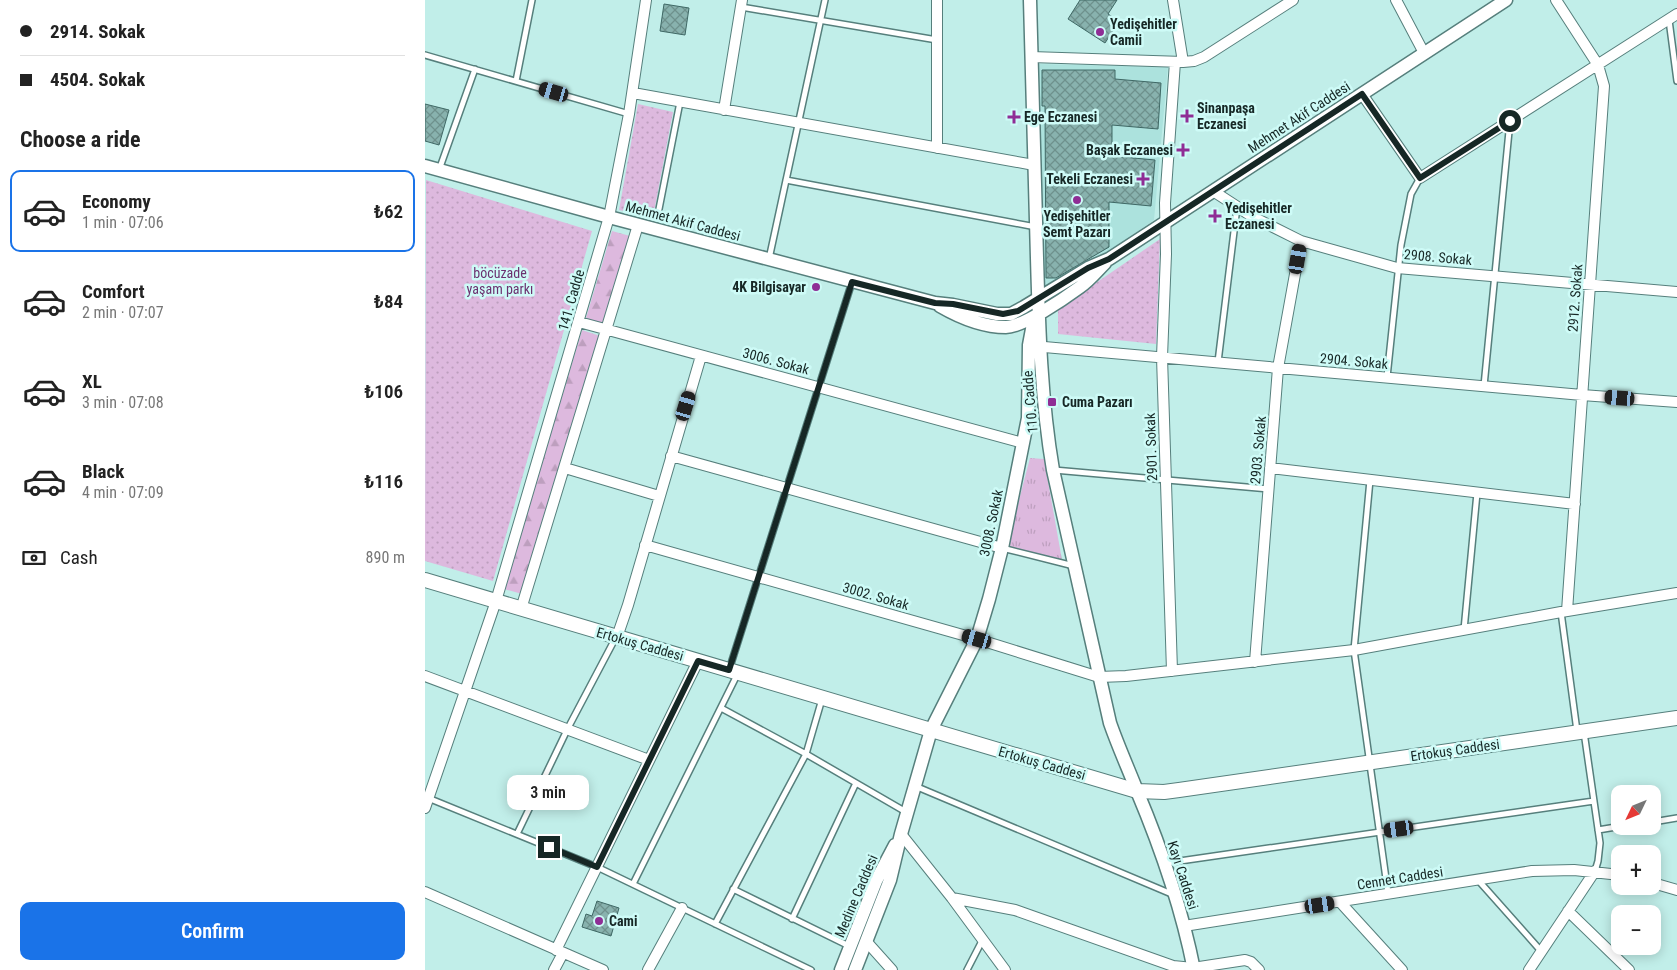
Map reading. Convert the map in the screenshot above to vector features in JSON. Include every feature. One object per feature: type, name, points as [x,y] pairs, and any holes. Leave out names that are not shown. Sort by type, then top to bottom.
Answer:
[{"type":"main road","name":"Ertokuş Caddesi","points":[[425,580],[1137,791],[1164,792],[1179,790],[1677,718]]},
{"type":"street","name":"141. Cadde","points":[[426,801],[496,601],[609,218],[633,93],[647,0]]},
{"type":"street","points":[[937,0],[937,148]]},
{"type":"street","name":"110. Cadde","points":[[1030,0],[1039,312],[1035,346],[1053,470],[1099,677],[1110,723],[1137,791]]},
{"type":"street","name":"2901. Sokak","points":[[1172,671],[1162,357],[1167,254],[1165,222],[1166,182],[1179,62],[1173,0]]},
{"type":"street","points":[[1031,57],[1194,61],[1204,57],[1280,4],[1293,0]]},
{"type":"street","points":[[1396,0],[1424,53]]},
{"type":"street","name":"Mehmet Akif Caddesi","points":[[425,166],[609,218],[852,282],[935,303],[953,304],[1003,314],[1018,311],[1088,268],[1109,259],[1506,0]]},
{"type":"street","name":"2912. Sokak","points":[[1556,0],[1597,65],[1603,79],[1604,94],[1575,504],[1564,612]]},
{"type":"street","points":[[724,110],[742,4]]},
{"type":"street","points":[[1362,94],[1420,178],[1673,17]]},
{"type":"street","points":[[633,93],[1034,165]]},
{"type":"street","name":"2908. Sokak","points":[[1213,191],[1269,226],[1301,241],[1397,268],[1677,292]]},
{"type":"street","points":[[521,609],[638,225]]},
{"type":"street","name":"2903. Sokak","points":[[1255,662],[1278,368],[1301,241]]},
{"type":"street","name":"Mehmet Akif Caddesi","points":[[935,303],[967,319],[1005,327],[1019,324],[1081,286],[1109,259]]},
{"type":"street","name":"3006. Sokak","points":[[579,322],[1023,443]]},
{"type":"street","points":[[996,326],[1015,332],[1035,346]]},
{"type":"street","name":"2904. Sokak","points":[[1035,346],[1582,396],[1677,402]]},
{"type":"street","name":"3008. Sokak","points":[[931,730],[977,639],[989,600],[1002,548],[1023,443],[1035,346]]},
{"type":"street","points":[[617,637],[701,356]]},
{"type":"street","points":[[671,456],[1002,548]]},
{"type":"street","points":[[565,468],[659,496]]},
{"type":"street","points":[[1271,468],[1575,504]]},
{"type":"street","name":"3002. Sokak","points":[[645,545],[977,639],[1099,677],[1126,676],[1354,650],[1677,593]]},
{"type":"street","points":[[554,970],[559,951],[597,867],[698,661]]},
{"type":"street","points":[[425,676],[568,728],[649,760]]},
{"type":"street","name":"Medine Caddesi","points":[[855,970],[890,880],[901,834],[931,730]]},
{"type":"street","name":"Kayı Caddesi","points":[[1137,791],[1164,863],[1184,926],[1194,969]]},
{"type":"street","points":[[901,834],[952,898],[1005,970]]},
{"type":"street","name":"Medine Caddesi","points":[[841,970],[882,867],[901,834]]},
{"type":"street","points":[[1529,970],[1595,871]]},
{"type":"street","name":"Cennet Caddesi","points":[[1184,926],[1533,872],[1595,871],[1611,874]]},
{"type":"street","points":[[1661,885],[1677,890]]},
{"type":"street","points":[[425,892],[603,970]]},
{"type":"street","points":[[952,898],[1015,910],[1182,968],[1194,969],[1245,960],[1251,962],[1259,970]]},
{"type":"street","points":[[1340,902],[1402,970]]},
{"type":"street","points":[[648,970],[682,908]]},
{"type":"street","points":[[1568,911],[1629,970]]},
{"type":"street","points":[[866,941],[893,970]]},
{"type":"lane","points":[[516,81],[531,0]]},
{"type":"lane","points":[[769,260],[825,0]]},
{"type":"lane","points":[[742,4],[820,21],[937,40]]},
{"type":"lane","points":[[1673,17],[1677,81]]},
{"type":"lane","points":[[425,55],[629,114]]},
{"type":"lane","points":[[439,170],[475,69]]},
{"type":"lane","points":[[659,209],[680,102]]},
{"type":"lane","points":[[1484,386],[1510,121]]},
{"type":"lane","points":[[1387,378],[1397,268],[1411,194],[1420,178]]},
{"type":"lane","points":[[786,180],[1036,227]]},
{"type":"lane","points":[[1218,362],[1237,207]]},
{"type":"lane","points":[[633,884],[721,708],[734,671],[759,577],[852,282]]},
{"type":"lane","points":[[1053,470],[1269,489]]},
{"type":"lane","points":[[1370,479],[1354,650],[1388,894]]},
{"type":"lane","points":[[1464,630],[1477,492]]},
{"type":"lane","points":[[1002,548],[1075,567]]},
{"type":"lane","name":"2912. Sokak","points":[[1564,612],[1581,732],[1598,830],[1600,852],[1595,871]]},
{"type":"lane","points":[[517,834],[568,728],[617,637]]},
{"type":"lane","points":[[715,924],[805,754],[823,698]]},
{"type":"lane","points":[[721,708],[857,783],[907,813]]},
{"type":"lane","points":[[792,918],[857,783]]},
{"type":"lane","points":[[915,786],[1174,895]]},
{"type":"lane","points":[[426,801],[517,834],[597,867],[811,970]]},
{"type":"lane","points":[[1164,863],[1594,801]]},
{"type":"lane","points":[[1661,821],[1677,818]]},
{"type":"lane","points":[[1598,830],[1611,828]]},
{"type":"lane","points":[[1478,880],[1542,951]]},
{"type":"lane","points":[[733,889],[850,947]]},
{"type":"lane","points":[[967,970],[983,939]]},
{"type":"shaded area","points":[[1038,64],[1168,67],[1154,220],[1104,255],[1043,287]]},
{"type":"green space","points":[[638,104],[673,112],[653,217],[619,210]]},
{"type":"green space","name":"böcüzade yaşam parkı","points":[[426,180],[592,231],[493,581],[425,561]]},
{"type":"green space","points":[[612,231],[630,236],[603,324],[586,318]]},
{"type":"green space","points":[[1160,239],[1156,344],[1058,334],[1058,309]]},
{"type":"green space","points":[[582,330],[600,336],[522,594],[504,589]]},
{"type":"green space","points":[[1030,458],[1044,459],[1062,560],[1007,546]]},
{"type":"building","name":"Yedişehitler Camii","points":[[1080,0],[1117,0],[1108,14],[1119,21],[1105,43],[1068,19]]},
{"type":"building","points":[[664,4],[689,8],[685,35],[660,31]]},
{"type":"building","name":"Yedişehitler Semt Pazarı","points":[[1042,70],[1115,70],[1115,79],[1161,83],[1158,129],[1112,125],[1112,156],[1155,160],[1151,206],[1109,202],[1109,247],[1056,278],[1046,278],[1045,106],[1042,106]]},
{"type":"building","points":[[425,104],[449,110],[439,145],[425,141]]},
{"type":"building","name":"Cami","points":[[597,901],[619,908],[611,936],[582,927],[586,914],[592,916]]},
{"type":"place","name":"Yedişehitler Camii","points":[[1100,32]]},
{"type":"place","name":"Sinanpaşa Eczanesi","points":[[1187,116]]},
{"type":"place","name":"Ege Eczanesi","points":[[1014,117]]},
{"type":"place","name":"Başak Eczanesi","points":[[1183,150]]},
{"type":"place","name":"Tekeli Eczanesi","points":[[1143,179]]},
{"type":"place","name":"Yedişehitler Semt Pazarı","points":[[1077,200]]},
{"type":"place","name":"Yedişehitler Eczanesi","points":[[1215,216]]},
{"type":"place","name":"4K Bilgisayar","points":[[816,287]]},
{"type":"place","name":"Cuma Pazarı","points":[[1052,402]]},
{"type":"place","name":"Cami","points":[[599,921]]},
{"type":"route","points":[[549,847],[597,867],[698,661],[729,670],[852,282],[935,303],[953,304],[997,314],[1011,314],[1073,276],[1109,259],[1362,94],[1420,178],[1510,121]]}]
